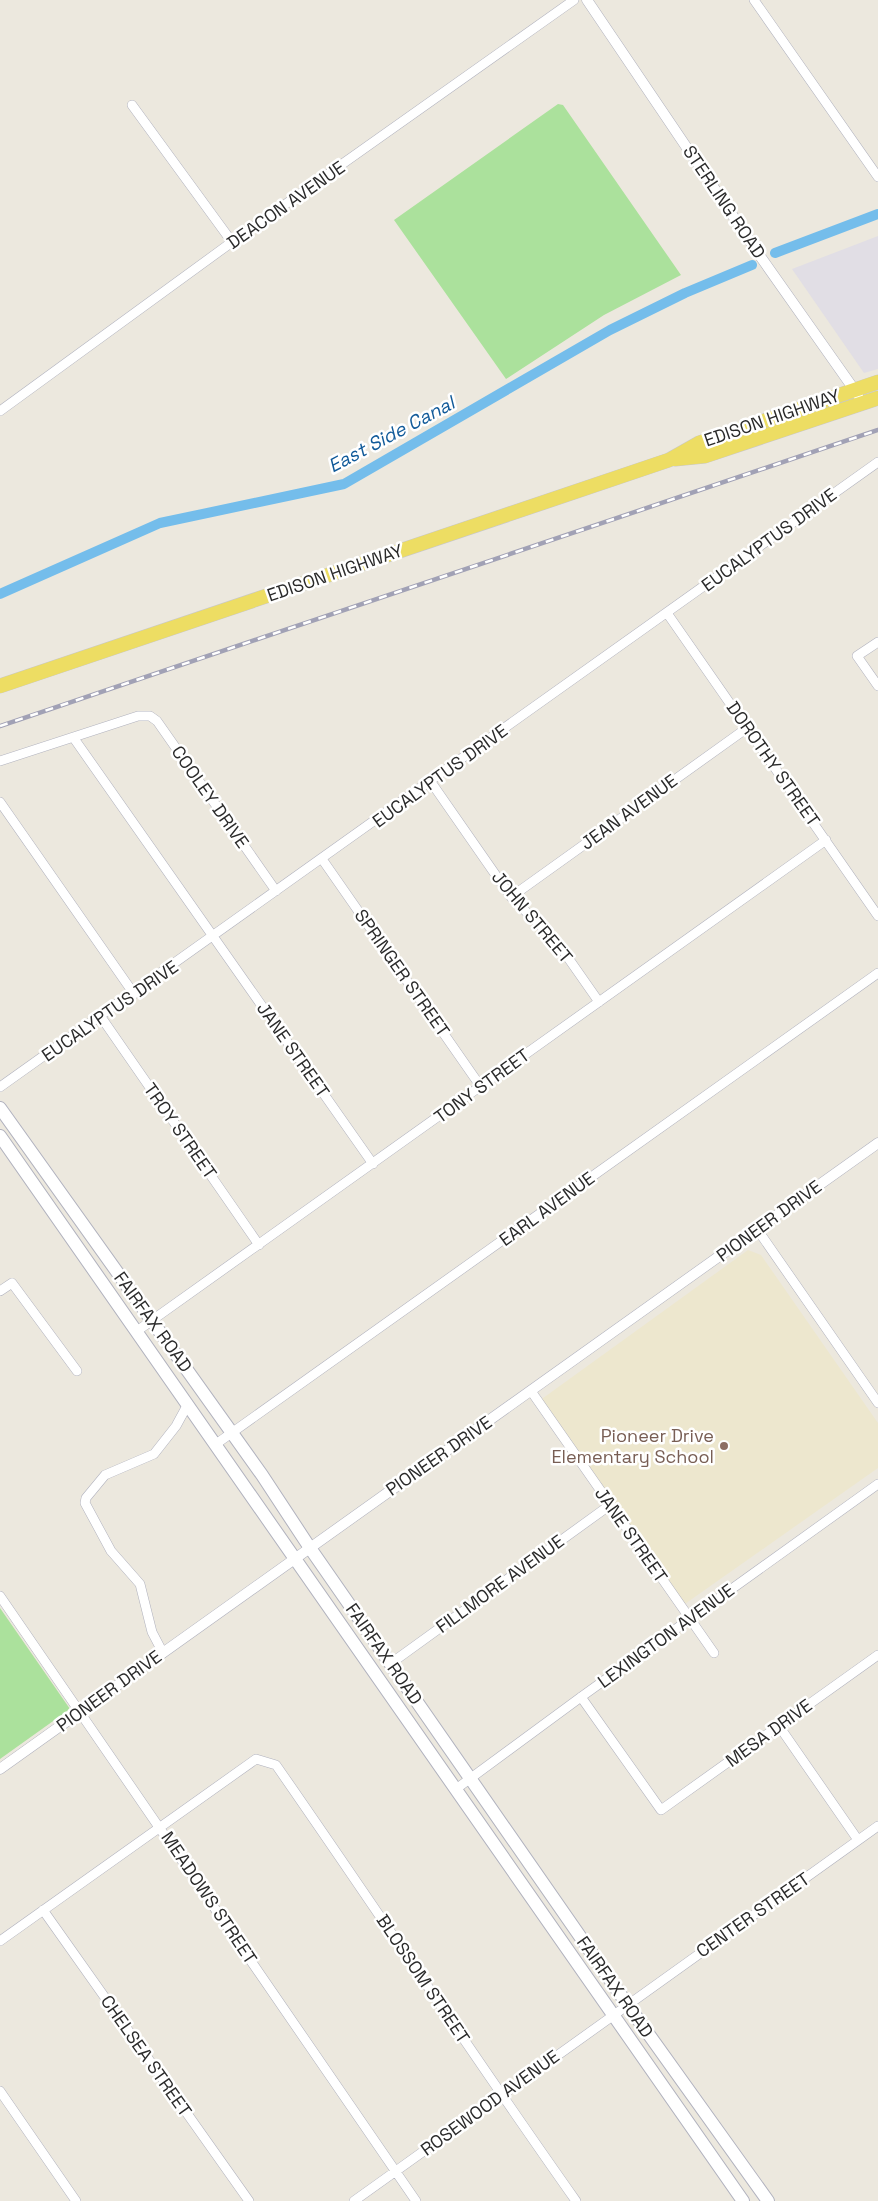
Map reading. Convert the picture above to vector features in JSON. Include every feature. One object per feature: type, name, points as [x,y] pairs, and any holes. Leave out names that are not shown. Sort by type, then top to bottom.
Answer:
[{"type":"main road","name":"EDISON HIGHWAY","points":[[0,686],[669,460],[699,443],[878,382]]},
{"type":"main road","name":"EDISON HIGHWAY","points":[[669,460],[705,456],[878,398]]},
{"type":"main road","name":"FAIRFAX ROAD","points":[[0,1108],[233,1433],[390,1664],[627,2004],[768,2201]]},
{"type":"main road","name":"FAIRFAX ROAD","points":[[0,1136],[743,2201]]},
{"type":"street","name":"DEACON AVENUE","points":[[0,411],[232,242],[574,0]]},
{"type":"street","name":"STERLING ROAD","points":[[587,0],[766,264],[864,402]]},
{"type":"street","points":[[754,0],[878,177]]},
{"type":"street","points":[[132,105],[232,242]]},
{"type":"street","name":"EUCALYPTUS DRIVE","points":[[0,1087],[134,994],[878,462]]},
{"type":"street","name":"DOROTHY STREET","points":[[667,613],[878,916]]},
{"type":"street","points":[[878,642],[857,656],[878,686]]},
{"type":"street","name":"COOLEY DRIVE","points":[[73,737],[138,716],[150,716],[157,721],[276,891]]},
{"type":"street","name":"JEAN AVENUE","points":[[510,897],[747,728]]},
{"type":"street","points":[[0,760],[73,737]]},
{"type":"street","name":"JANE STREET","points":[[73,737],[373,1164]]},
{"type":"street","name":"JOHN STREET","points":[[430,782],[510,897],[557,942],[599,1002]]},
{"type":"street","points":[[0,802],[134,994]]},
{"type":"street","name":"TONY STREET","points":[[137,1331],[826,840]]},
{"type":"street","name":"SPRINGER STREET","points":[[322,859],[481,1087]]},
{"type":"street","name":"EARL AVENUE","points":[[216,1444],[878,973]]},
{"type":"street","name":"TROY STREET","points":[[101,1017],[259,1245]]},
{"type":"street","name":"PIONEER DRIVE","points":[[0,1769],[878,1143]]},
{"type":"street","points":[[757,1229],[878,1403]]},
{"type":"street","points":[[0,1291],[12,1283],[77,1372]]},
{"type":"street","name":"JANE STREET","points":[[531,1391],[714,1653]]},
{"type":"street","points":[[163,1652],[152,1632],[140,1584],[111,1551],[85,1503],[86,1498],[105,1475],[154,1454],[176,1426],[188,1404]]},
{"type":"street","name":"LEXINGTON AVENUE","points":[[456,1789],[581,1696],[878,1484]]},
{"type":"street","name":"FILLMORE AVENUE","points":[[390,1664],[610,1505]]},
{"type":"street","name":"MEADOWS STREET","points":[[0,1596],[81,1711],[416,2201]]},
{"type":"street","name":"MESA DRIVE","points":[[581,1696],[661,1810],[878,1655]]},
{"type":"street","points":[[779,1726],[858,1840]]},
{"type":"street","name":"BLOSSOM STREET","points":[[160,1827],[256,1759],[276,1765],[387,1925],[501,2095],[576,2201]]},
{"type":"street","name":"CENTER STREET","points":[[627,2004],[878,1826]]},
{"type":"street","points":[[0,1941],[160,1827]]},
{"type":"street","name":"CHELSEA STREET","points":[[43,1910],[250,2201]]},
{"type":"street","name":"ROSEWOOD AVENUE","points":[[354,2201],[627,2004]]},
{"type":"street","points":[[0,2091],[76,2201]]},
{"type":"shaded area","points":[[878,236],[878,369],[864,373],[792,269]]},
{"type":"shaded area","name":"Pioneer Drive Elementary School","points":[[748,1250],[761,1255],[878,1423],[878,1468],[682,1606],[539,1401]]},
{"type":"green space","points":[[558,104],[563,105],[681,275],[604,315],[506,379],[394,220]]},
{"type":"green space","points":[[0,1608],[70,1709],[0,1759]]},
{"type":"waterway","name":"East Side Canal","points":[[775,253],[878,214]]},
{"type":"waterway","name":"East Side Canal","points":[[0,594],[160,523],[344,484],[610,330],[685,293],[752,265]]},
{"type":"railway","points":[[0,726],[878,430]]},
{"type":"place","name":"Pioneer Drive Elementary School","points":[[724,1446]]}]
